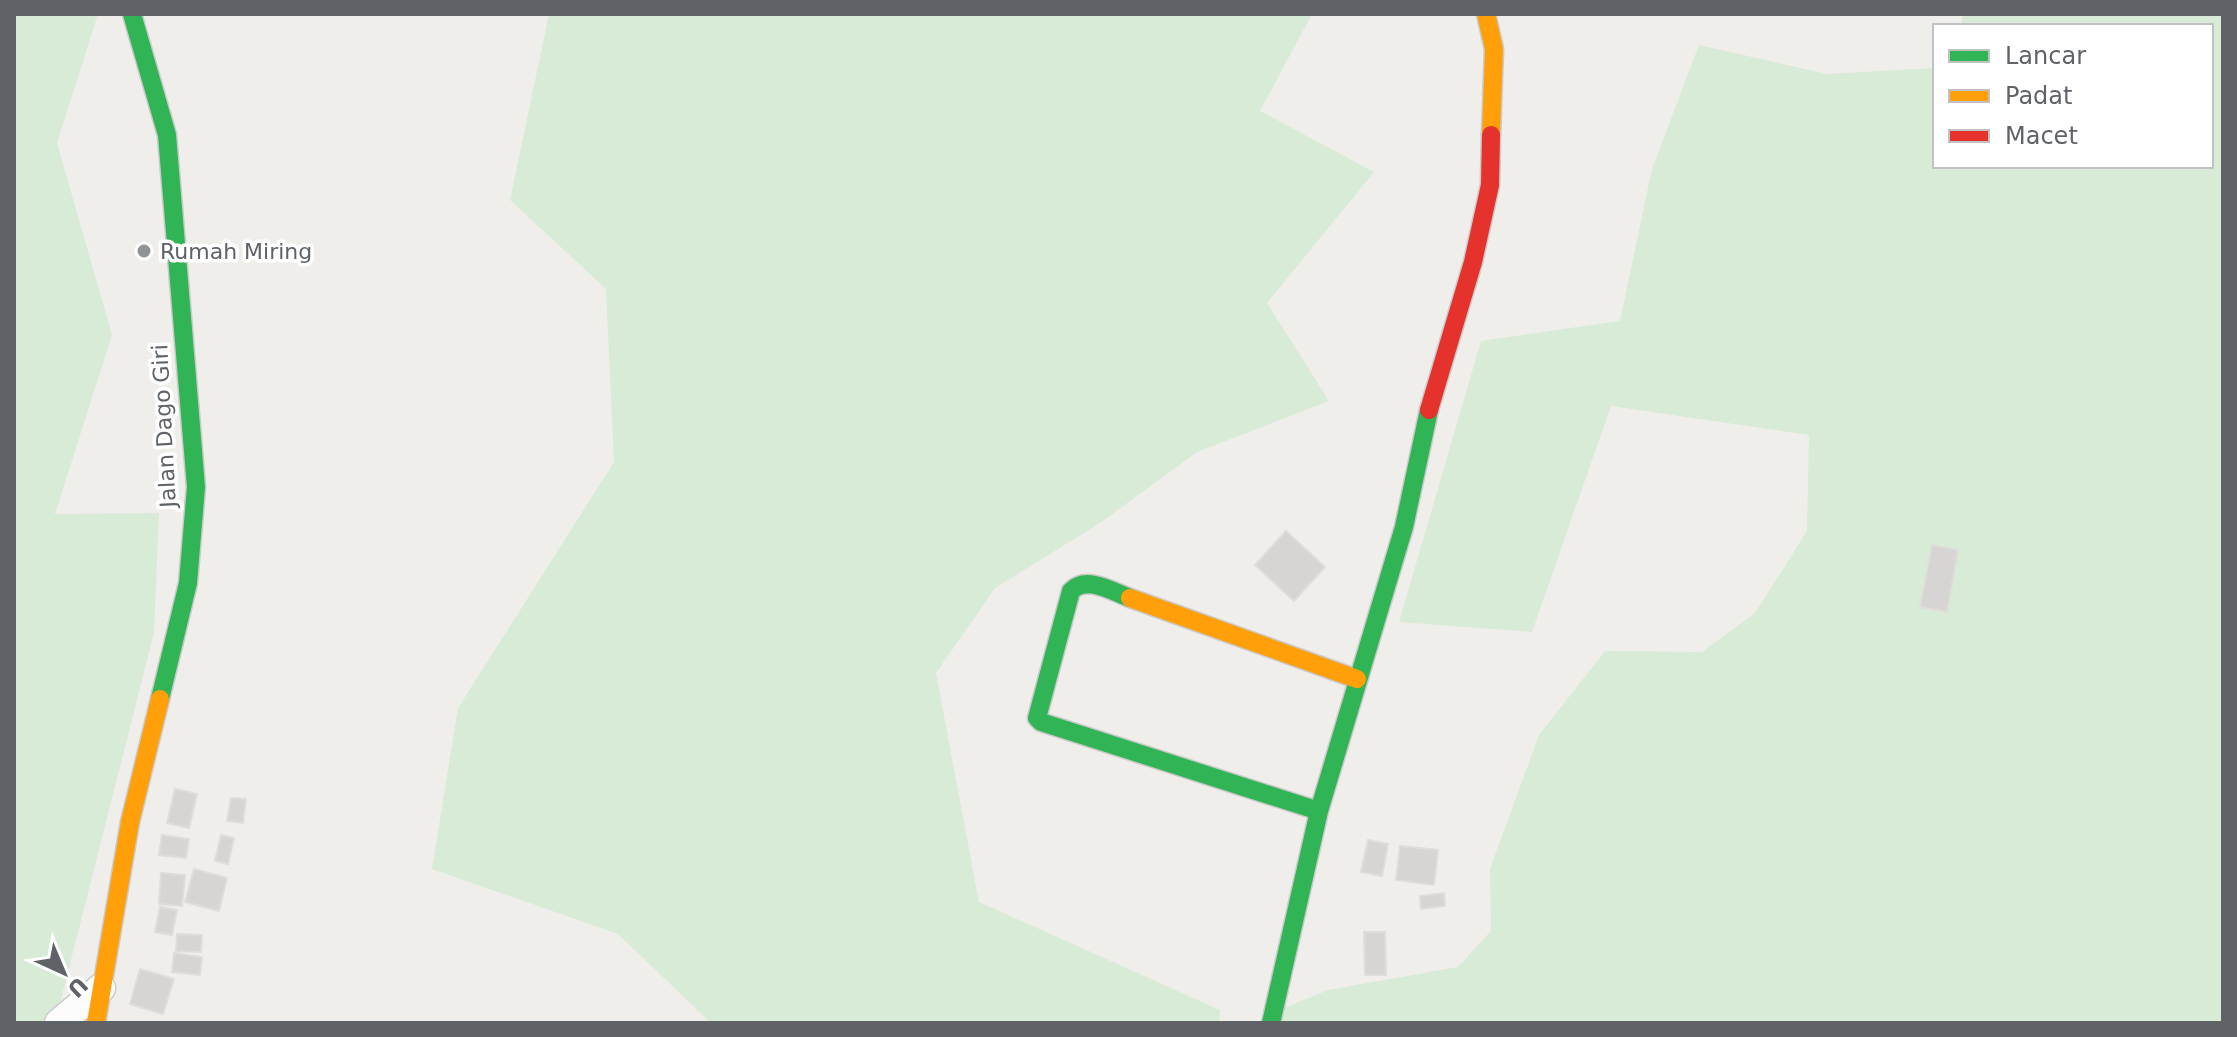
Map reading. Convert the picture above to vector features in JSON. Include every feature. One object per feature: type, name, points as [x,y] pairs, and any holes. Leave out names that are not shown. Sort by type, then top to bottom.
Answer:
[{"type":"street","name":"Jalan Dago Giri","points":[[96,1023],[130,822],[188,583],[196,487],[167,135],[132,14]]},
{"type":"street","points":[[1271,1023],[1319,811],[1404,527],[1422,434],[1473,262],[1490,185],[1494,49],[1486,14]]},
{"type":"street","points":[[1319,811],[1041,722],[1037,711],[1066,606],[1071,591],[1078,584],[1088,583],[1357,679]]},
{"type":"street","points":[[59,1023],[101,988]]},
{"type":"green space","points":[[14,14],[98,14],[57,143],[112,335],[55,514],[159,513],[154,633],[55,1023],[14,1023]]},
{"type":"green space","points":[[549,14],[1312,14],[1260,111],[1374,172],[1267,303],[1329,401],[1197,452],[1100,523],[995,588],[936,673],[979,902],[1220,1010],[1219,1023],[711,1023],[618,934],[432,869],[458,708],[614,462],[606,289],[510,200]]},
{"type":"green space","points":[[1963,14],[2223,14],[2223,1023],[1271,1023],[1272,1013],[1328,990],[1458,967],[1491,931],[1490,869],[1539,735],[1605,651],[1702,652],[1755,613],[1807,531],[1809,435],[1611,406],[1532,632],[1399,622],[1481,341],[1620,321],[1652,169],[1699,45],[1827,74],[1933,68],[1933,168],[2213,168],[2213,24],[1961,24]]},
{"type":"building","points":[[1286,531],[1325,567],[1294,601],[1255,565]]},
{"type":"building","points":[[1932,545],[1958,550],[1947,612],[1920,607]]},
{"type":"building","points":[[175,789],[197,794],[189,828],[167,823]]},
{"type":"building","points":[[231,798],[246,799],[243,823],[227,821]]},
{"type":"building","points":[[162,835],[189,839],[186,858],[159,855]]},
{"type":"building","points":[[221,835],[234,838],[228,864],[215,861]]},
{"type":"building","points":[[1368,840],[1388,844],[1382,876],[1361,872]]},
{"type":"building","points":[[1400,846],[1438,850],[1434,885],[1396,880]]},
{"type":"building","points":[[194,869],[227,878],[219,911],[185,902]]},
{"type":"building","points":[[161,873],[185,875],[182,906],[159,904]]},
{"type":"building","points":[[1444,893],[1445,906],[1421,909],[1420,896]]},
{"type":"building","points":[[160,907],[177,910],[172,935],[155,932]]},
{"type":"building","points":[[1364,932],[1385,932],[1386,975],[1365,975]]},
{"type":"building","points":[[177,934],[202,935],[201,952],[176,951]]},
{"type":"building","points":[[174,953],[202,957],[200,975],[172,972]]},
{"type":"building","points":[[140,969],[174,979],[163,1014],[130,1004]]},
{"type":"traffic: fast","points":[[132,14],[167,135],[196,487],[188,583],[160,699]]},
{"type":"traffic: fast","points":[[1271,1023],[1319,811],[1404,527],[1429,410]]},
{"type":"traffic: fast","points":[[1130,598],[1092,584],[1077,586],[1071,591],[1037,718],[1041,722],[1319,811]]},
{"type":"traffic: slow","points":[[1486,14],[1494,49],[1491,135]]},
{"type":"traffic: slow","points":[[1130,598],[1357,679]]},
{"type":"traffic: slow","points":[[96,1023],[130,822],[160,699]]},
{"type":"traffic: jam","points":[[1429,410],[1473,262],[1490,185],[1491,135]]},
{"type":"place","name":"Rumah Miring","points":[[144,251]]}]
